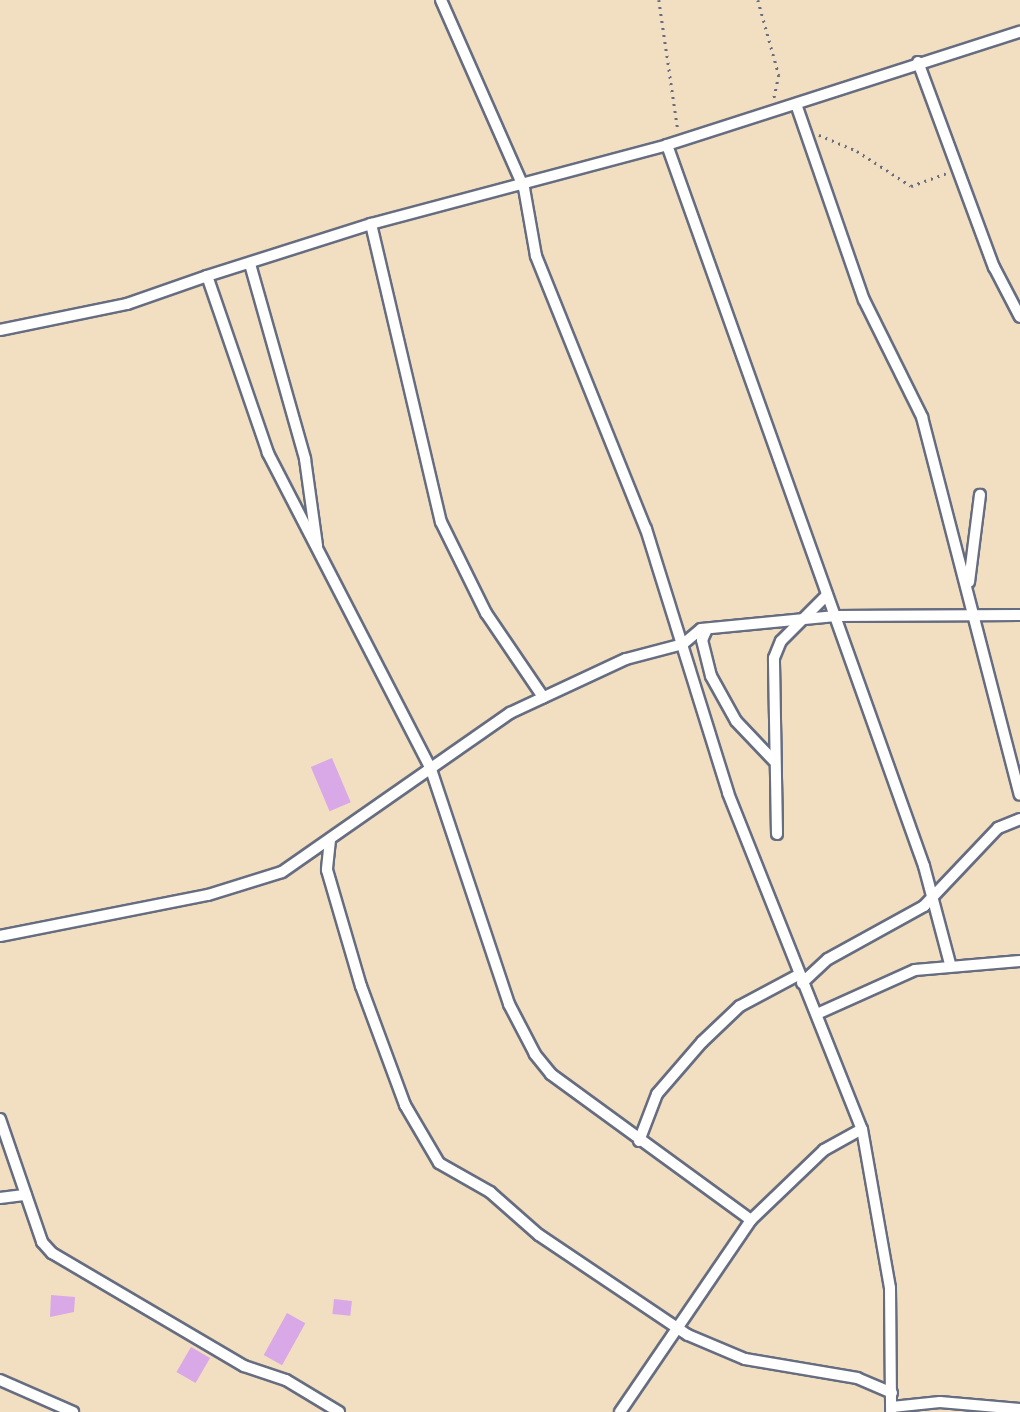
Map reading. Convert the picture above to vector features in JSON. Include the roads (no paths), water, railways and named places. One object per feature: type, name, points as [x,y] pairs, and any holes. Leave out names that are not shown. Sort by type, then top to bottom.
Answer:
[{"type":"street","points":[[441,0],[524,188],[536,256],[605,418],[683,644],[728,793],[862,1129],[890,1287],[892,1409],[940,1402],[1020,1409]]},
{"type":"street","points":[[0,330],[127,304],[371,224],[524,188],[1020,32]]},
{"type":"street","points":[[919,62],[994,267],[1020,317]]},
{"type":"street","points":[[796,104],[864,300],[922,417],[1020,795]]},
{"type":"street","points":[[667,145],[924,866],[929,902],[950,964]]},
{"type":"street","points":[[371,224],[441,522],[486,613],[543,697]]},
{"type":"street","points":[[250,264],[306,459],[318,552]]},
{"type":"street","points":[[206,276],[268,453],[431,769],[509,1004],[535,1054],[639,1140],[751,1220]]},
{"type":"street","points":[[968,592],[980,495]]},
{"type":"street","points":[[777,834],[773,760],[774,658],[781,640],[827,594]]},
{"type":"street","points":[[0,936],[247,886],[282,872],[431,769],[543,697],[626,659],[683,644],[707,629],[835,616],[973,613],[1020,615]]},
{"type":"street","points":[[707,629],[702,640],[711,676],[736,721],[773,760]]},
{"type":"street","points":[[639,1140],[657,1094],[702,1042],[740,1006],[800,979],[828,959],[893,928],[929,902],[998,828],[1020,819]]},
{"type":"street","points":[[331,839],[325,852],[340,920],[419,1137],[439,1163],[490,1192],[539,1236],[674,1327],[745,1359],[857,1378],[892,1393]]},
{"type":"street","points":[[817,1014],[886,978],[950,964],[1020,961]]},
{"type":"street","points":[[0,1119],[42,1242],[71,1267],[339,1412]]},
{"type":"street","points":[[621,1412],[674,1327],[751,1220],[824,1150],[862,1129]]},
{"type":"street","points":[[0,1198],[26,1195]]},
{"type":"street","points":[[0,1380],[73,1412]]}]
